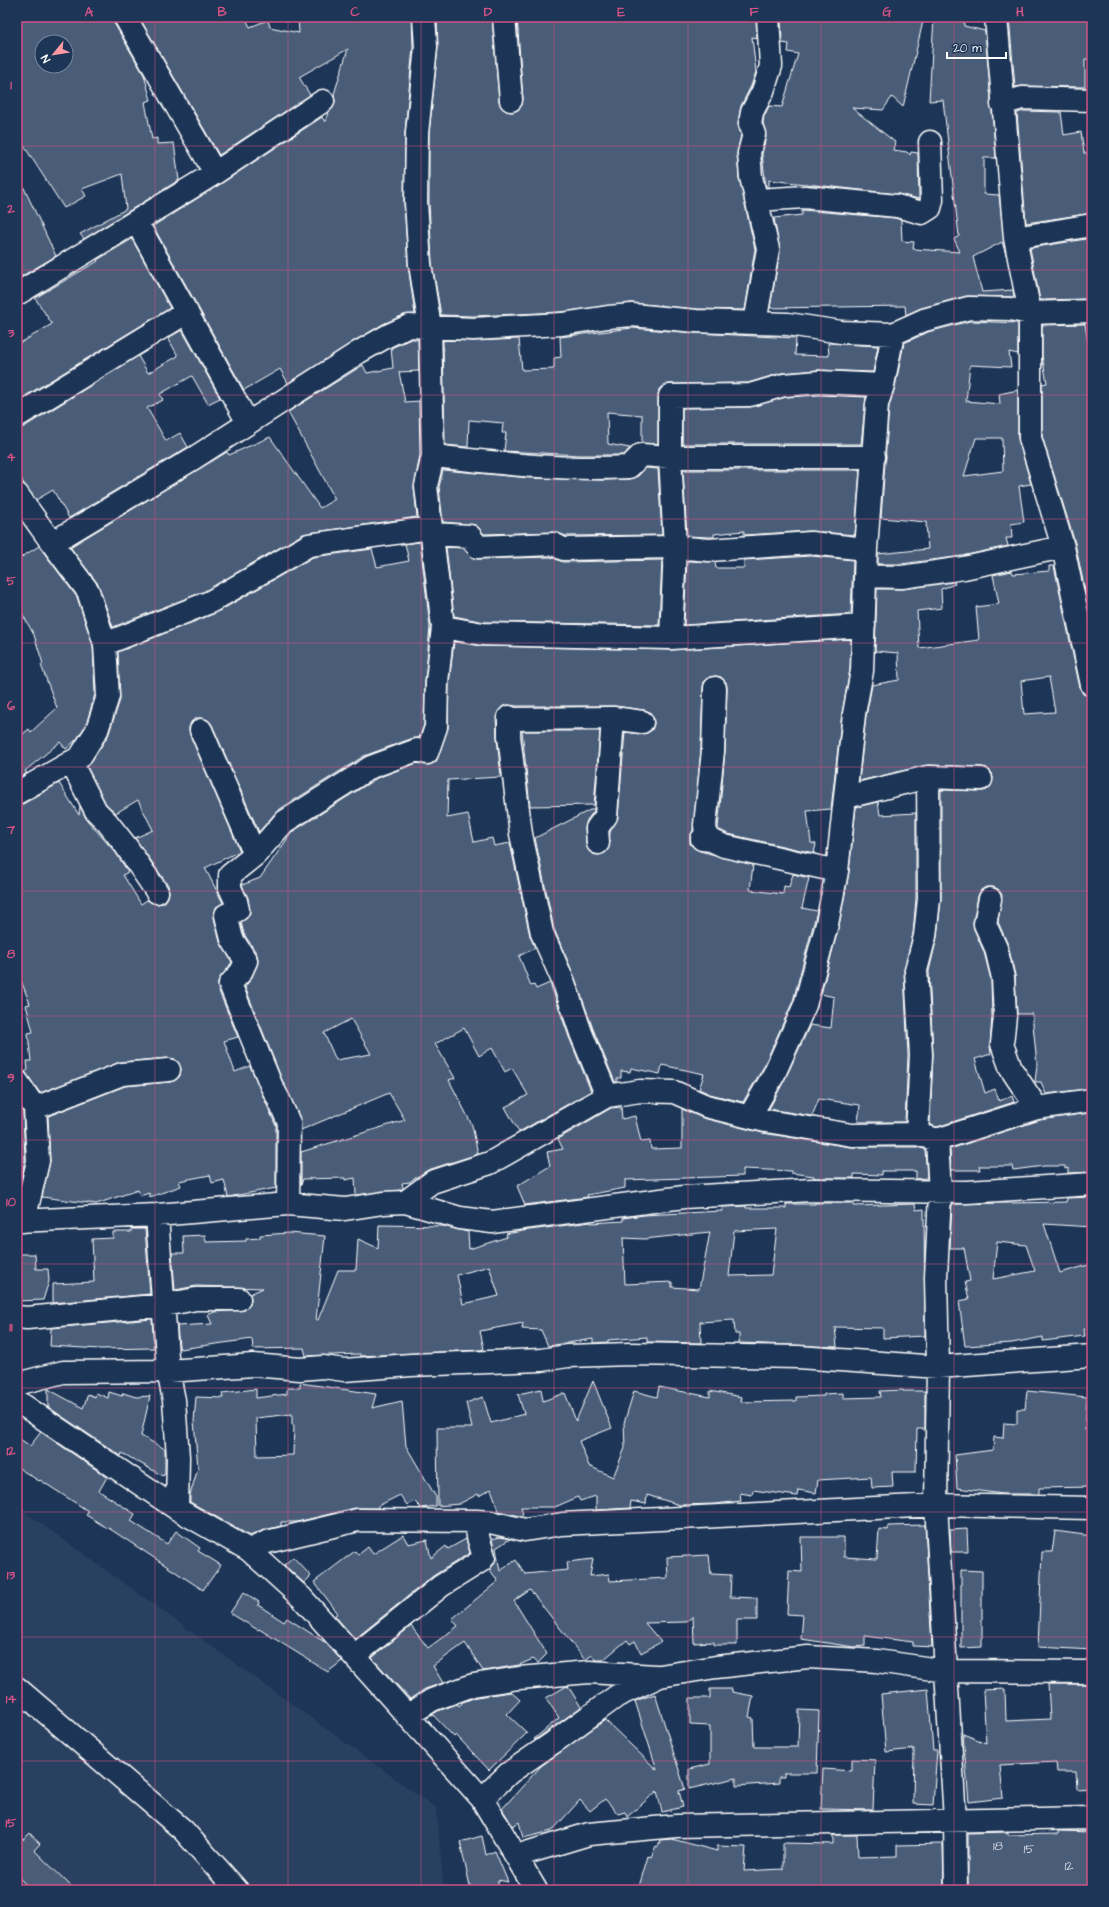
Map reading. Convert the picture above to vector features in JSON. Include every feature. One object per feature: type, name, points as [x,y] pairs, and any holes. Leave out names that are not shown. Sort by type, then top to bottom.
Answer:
[{"type":"street","points":[[125,17],[215,173]]},
{"type":"street","points":[[288,1204],[289,1124],[271,1085],[230,984],[241,972],[246,961],[232,939],[226,915],[238,910],[230,888],[230,875],[255,855],[284,822],[371,767],[417,750],[427,753],[436,727],[437,682],[443,627],[430,530],[426,486],[433,456],[430,327],[420,264],[416,202],[417,133],[426,47],[424,17]]},
{"type":"street","points":[[504,17],[511,100]]},
{"type":"street","points":[[755,323],[768,249],[756,200],[749,153],[754,134],[750,124],[752,112],[763,91],[771,66],[768,17]]},
{"type":"street","points":[[996,17],[1002,104],[1015,238],[1030,313],[1030,438],[1063,547],[1092,685]]},
{"type":"street","points":[[1002,104],[1022,98],[1092,100]]},
{"type":"street","points":[[17,294],[215,173],[323,101]]},
{"type":"street","points":[[756,200],[805,197],[897,206],[922,212],[930,208],[932,200],[930,142]]},
{"type":"street","points":[[136,221],[248,422]]},
{"type":"street","points":[[1015,238],[1092,225]]},
{"type":"street","points":[[52,543],[194,458],[359,352],[389,335],[409,326],[473,329],[562,324],[632,315],[696,321],[788,324],[841,332],[893,334],[931,317],[969,308],[1010,309],[1030,313],[1092,311]]},
{"type":"street","points":[[17,416],[187,312]]},
{"type":"street","points":[[750,1116],[774,1074],[805,1005],[827,924],[837,871],[854,714],[862,671],[866,548],[877,404],[884,385],[893,334]]},
{"type":"street","points":[[671,638],[675,547],[670,457],[670,396],[750,396],[784,385],[819,382],[884,385]]},
{"type":"street","points":[[433,456],[512,465],[595,469],[629,467],[641,455],[670,457],[874,458]]},
{"type":"street","points":[[17,494],[88,591],[105,644],[108,696],[97,730],[80,757],[17,793]]},
{"type":"street","points":[[105,644],[210,602],[309,545],[430,530],[470,536],[478,547],[554,544],[563,549],[675,547],[709,550],[811,543],[866,548]]},
{"type":"street","points":[[866,576],[902,577],[964,568],[1063,547]]},
{"type":"street","points":[[443,627],[483,634],[671,638],[864,626]]},
{"type":"street","points":[[715,688],[713,751],[705,826],[706,835],[702,839],[711,840],[724,846],[837,871]]},
{"type":"street","points":[[607,1096],[581,1033],[564,983],[542,933],[521,834],[509,717],[513,719],[528,720],[614,718],[642,722]]},
{"type":"street","points":[[598,843],[597,828],[606,816],[614,718]]},
{"type":"street","points":[[201,730],[255,855]]},
{"type":"street","points":[[71,762],[96,812],[107,822],[126,846],[157,892]]},
{"type":"street","points":[[846,797],[928,777],[981,779]]},
{"type":"street","points":[[928,777],[928,899],[925,936],[916,970],[927,1137],[940,1192],[936,1277],[938,1367],[936,1505],[955,1820],[956,1890]]},
{"type":"street","points":[[990,898],[985,924],[996,948],[1003,978],[1005,1016],[1002,1044],[1011,1068],[1038,1108]]},
{"type":"street","points":[[35,1108],[122,1074],[169,1070]]},
{"type":"street","points":[[17,1081],[35,1108],[38,1161],[21,1221],[157,1215],[288,1204],[345,1209],[383,1203],[405,1202],[460,1218],[492,1222],[684,1197],[812,1190],[940,1192],[1092,1184]]},
{"type":"street","points":[[405,1202],[432,1182],[490,1163],[607,1096],[640,1091],[674,1092],[706,1106],[766,1121],[852,1135],[927,1137],[1038,1108],[1092,1100]]},
{"type":"street","points":[[157,1215],[168,1371],[174,1400],[178,1457],[177,1509]]},
{"type":"street","points":[[17,1317],[27,1318],[164,1305],[196,1299],[239,1299]]},
{"type":"street","points":[[17,1384],[63,1372],[168,1371],[253,1365],[300,1369],[323,1367],[344,1370],[411,1365],[541,1360],[568,1356],[630,1354],[798,1357],[938,1367],[1092,1356]]},
{"type":"street","points":[[17,1401],[177,1509],[250,1550],[302,1598],[482,1800],[536,1890]]},
{"type":"street","points":[[250,1550],[267,1542],[358,1520],[476,1521],[525,1530],[562,1524],[936,1505],[1092,1508]]},
{"type":"street","points":[[354,1656],[442,1586],[481,1561],[484,1557],[478,1537],[476,1521]]},
{"type":"street","points":[[407,1716],[432,1700],[473,1685],[519,1678],[589,1672],[660,1676],[716,1667],[808,1657],[877,1661],[946,1671],[1092,1672]]},
{"type":"street","points":[[482,1800],[509,1773],[617,1696],[660,1676]]},
{"type":"street","points":[[17,1688],[183,1830],[237,1890]]},
{"type":"street","points":[[516,1856],[590,1834],[676,1826],[1092,1818]]},
{"type":"shaded area","points":[[17,1506],[436,1808],[444,1890],[17,1890]]},
{"type":"building","points":[[17,17],[113,17],[114,23],[144,75],[151,100],[145,102],[152,139],[157,138],[157,144],[174,143],[179,180],[84,239],[80,234],[126,209],[122,174],[82,189],[86,196],[64,208],[17,135]]},
{"type":"building","points":[[139,17],[245,17],[250,27],[268,20],[270,27],[299,33],[298,17],[412,17],[413,47],[405,132],[404,202],[408,265],[415,314],[404,315],[383,324],[288,383],[280,369],[244,390],[153,226],[222,183],[322,117],[325,122],[328,113],[334,106],[334,94],[348,49],[299,77],[310,95],[219,155]]},
{"type":"building","points":[[437,17],[492,17],[499,101],[501,107],[506,111],[512,112],[518,110],[522,105],[523,99],[517,17],[744,17],[756,19],[757,38],[752,37],[756,72],[741,106],[738,122],[741,135],[737,154],[739,178],[755,249],[745,310],[697,309],[631,303],[561,312],[473,316],[441,315],[432,263],[429,202],[429,134],[438,48]]},
{"type":"building","points":[[781,17],[924,17],[903,107],[892,97],[883,110],[852,108],[895,142],[893,150],[907,152],[910,155],[911,152],[918,153],[919,199],[898,194],[769,180],[769,187],[766,187],[762,154],[766,137],[763,123],[764,116],[769,106],[782,107],[798,54],[788,52],[789,44],[782,43]]},
{"type":"building","points":[[934,17],[964,17],[964,26],[985,31],[996,158],[984,158],[984,194],[999,195],[1006,255],[1002,242],[973,257],[982,292],[1013,290],[1014,297],[966,296],[921,308],[906,315],[905,306],[770,308],[780,251],[774,218],[802,215],[802,210],[895,218],[901,220],[902,241],[914,242],[913,249],[960,252],[954,239],[959,236],[943,100],[929,101]]},
{"type":"building","points":[[1009,17],[1092,17],[1092,59],[1085,59],[1085,87],[1015,87]]},
{"type":"building","points":[[1024,111],[1061,112],[1064,135],[1081,132],[1084,153],[1092,153],[1092,213],[1026,223],[1017,113]]},
{"type":"building","points":[[17,173],[56,256],[17,279]]},
{"type":"building","points":[[1092,238],[1092,296],[1087,295],[1087,299],[1040,300],[1030,248]]},
{"type":"building","points":[[132,239],[170,308],[17,401],[17,345],[52,324],[35,298]]},
{"type":"building","points":[[970,321],[1018,323],[1018,354],[1009,352],[1011,367],[970,365],[966,401],[1000,404],[999,394],[1018,390],[1018,438],[1031,484],[1019,486],[1024,522],[1011,524],[1012,538],[1006,538],[1008,546],[962,556],[901,564],[878,564],[878,554],[928,549],[926,522],[881,518],[889,406],[895,387],[904,343],[928,332]],"holes":[[[976,438],[1002,438],[1003,471],[964,476]]]},
{"type":"building","points":[[1085,324],[1092,367],[1092,624],[1075,543],[1042,436],[1042,384],[1047,383],[1042,356],[1042,325]]},
{"type":"building","points":[[632,328],[796,338],[795,355],[829,356],[828,343],[878,346],[873,372],[818,370],[781,373],[748,383],[664,385],[659,389],[658,396],[658,444],[642,443],[642,415],[607,412],[608,444],[630,448],[624,455],[580,455],[504,451],[506,433],[502,433],[503,423],[469,420],[468,447],[445,445],[443,340],[474,341],[519,339],[522,370],[554,369],[554,358],[561,357],[560,337]]},
{"type":"building","points":[[182,330],[220,398],[208,404],[192,376],[160,394],[163,400],[147,408],[166,441],[180,433],[188,447],[69,518],[53,490],[36,500],[24,484],[17,471],[17,428],[24,427],[138,356],[148,373],[178,356],[168,338]]},
{"type":"building","points":[[411,339],[418,339],[419,371],[399,372],[405,402],[419,401],[420,455],[414,487],[417,517],[303,534],[205,591],[113,627],[98,584],[70,547],[227,452],[229,455],[270,437],[320,508],[335,499],[288,412],[363,365],[367,373],[393,368],[391,348]]},
{"type":"building","points":[[819,395],[866,397],[861,444],[682,444],[682,408],[750,407],[786,397]]},
{"type":"building","points":[[646,468],[658,469],[662,535],[566,536],[554,532],[484,534],[476,525],[443,522],[439,487],[443,470],[530,478],[604,480],[630,479],[638,476]]},
{"type":"building","points":[[683,470],[860,470],[855,535],[810,531],[744,535],[744,531],[714,534],[714,537],[687,536]]},
{"type":"building","points":[[420,542],[430,627],[425,681],[424,725],[419,738],[413,738],[364,756],[277,811],[259,832],[212,725],[208,720],[196,718],[191,722],[189,728],[190,735],[240,851],[205,868],[223,903],[216,907],[214,918],[220,942],[232,962],[218,982],[218,989],[238,1037],[224,1041],[235,1072],[250,1066],[276,1126],[276,1188],[228,1197],[224,1180],[212,1183],[210,1175],[179,1181],[181,1186],[150,1197],[149,1193],[140,1196],[138,1190],[96,1204],[42,1197],[50,1161],[48,1116],[125,1086],[170,1082],[176,1080],[180,1076],[181,1069],[179,1063],[175,1059],[168,1058],[121,1062],[40,1093],[25,1072],[28,1070],[27,1061],[31,1061],[28,1033],[33,1032],[26,1005],[30,1004],[17,970],[17,805],[23,804],[59,783],[79,815],[80,806],[87,820],[116,853],[128,872],[123,875],[141,904],[147,900],[157,904],[164,903],[168,897],[168,885],[135,838],[153,830],[138,800],[116,813],[106,804],[87,767],[108,736],[120,700],[118,652],[216,613],[313,557],[372,549],[377,567],[409,561],[405,544]]},
{"type":"building","points":[[39,546],[77,597],[93,646],[95,694],[86,725],[77,739],[66,749],[60,742],[25,771],[27,773],[17,779],[17,739],[29,729],[31,732],[57,708],[41,665],[43,664],[34,635],[17,604],[17,560]]},
{"type":"building","points":[[446,547],[463,548],[472,558],[478,559],[551,557],[563,562],[662,560],[659,625],[484,622],[454,616]]},
{"type":"building","points":[[811,556],[853,560],[851,614],[684,625],[687,561],[715,562],[716,568],[744,568],[744,560]]},
{"type":"building","points":[[1049,566],[1054,566],[1080,688],[1083,694],[1090,697],[1092,710],[1092,1088],[1046,1094],[1041,1082],[1035,1082],[1037,1065],[1032,1014],[1017,1014],[1015,975],[1008,945],[998,922],[1002,895],[998,889],[986,887],[981,890],[978,896],[973,922],[974,929],[984,952],[991,980],[991,1054],[975,1059],[985,1093],[995,1089],[999,1101],[1012,1096],[1014,1102],[937,1127],[930,1125],[933,1054],[929,971],[937,937],[941,900],[941,790],[987,790],[991,786],[993,779],[992,773],[987,768],[928,765],[859,781],[866,716],[872,685],[899,680],[898,653],[875,651],[877,589],[904,589],[954,582],[955,584],[941,589],[942,608],[917,611],[919,648],[979,640],[976,607],[999,604],[993,575],[1012,571],[1013,574],[1049,571]],"holes":[[[1049,677],[1055,712],[1024,714],[1021,681]]]},
{"type":"building","points":[[851,639],[850,670],[842,713],[831,809],[807,811],[811,843],[816,844],[814,853],[728,834],[718,829],[725,751],[727,688],[726,682],[721,677],[709,677],[704,682],[701,750],[693,830],[690,837],[690,844],[700,851],[753,865],[750,890],[783,894],[784,886],[789,887],[793,874],[809,878],[802,908],[817,911],[793,1001],[763,1068],[743,1102],[710,1094],[699,1089],[704,1074],[662,1065],[660,1074],[631,1068],[630,1072],[621,1071],[621,1078],[617,1078],[617,1082],[615,1082],[593,1029],[575,978],[554,929],[535,838],[594,808],[594,811],[587,820],[585,828],[586,844],[588,850],[593,854],[599,855],[605,853],[609,848],[610,832],[618,817],[625,732],[640,734],[647,733],[652,730],[654,724],[653,717],[650,712],[644,710],[615,706],[508,705],[503,706],[498,711],[496,717],[501,777],[448,780],[447,818],[468,814],[474,842],[492,838],[494,846],[510,843],[530,936],[535,948],[519,956],[531,986],[534,985],[536,989],[550,983],[569,1037],[591,1091],[519,1132],[505,1107],[528,1095],[512,1068],[505,1072],[492,1048],[479,1056],[464,1028],[435,1044],[455,1078],[449,1080],[472,1125],[478,1154],[428,1170],[410,1182],[402,1183],[403,1188],[401,1190],[356,1195],[355,1178],[345,1180],[345,1178],[303,1179],[301,1185],[301,1152],[405,1120],[389,1093],[301,1130],[300,1118],[282,1080],[245,987],[252,977],[258,960],[257,954],[244,934],[241,922],[247,918],[250,913],[248,898],[242,885],[260,878],[292,832],[377,778],[417,763],[429,765],[436,762],[448,728],[449,683],[454,642],[483,646],[671,650]],"holes":[[[351,1019],[371,1054],[336,1060],[324,1033]]]},
{"type":"building","points":[[522,731],[600,731],[594,805],[530,806]]},
{"type":"building","points":[[878,802],[880,815],[916,813],[916,898],[913,934],[904,971],[908,1055],[905,1122],[858,1122],[860,1105],[819,1099],[812,1116],[769,1109],[785,1079],[810,1025],[831,1028],[834,997],[821,994],[839,926],[849,872],[856,807]]},
{"type":"building","points":[[17,1104],[23,1112],[25,1160],[17,1196],[20,1158],[17,1158]]},
{"type":"building","points":[[621,1107],[622,1119],[635,1116],[641,1142],[650,1141],[651,1149],[682,1148],[682,1109],[703,1118],[763,1133],[850,1147],[915,1147],[925,1149],[927,1178],[916,1179],[916,1171],[882,1171],[882,1175],[854,1174],[854,1178],[814,1178],[814,1176],[791,1173],[791,1171],[743,1169],[743,1176],[625,1180],[625,1188],[587,1195],[588,1197],[525,1205],[517,1186],[550,1166],[547,1152],[563,1149],[558,1139],[611,1108]]},
{"type":"building","points":[[1090,1113],[1092,1120],[1092,1172],[1068,1173],[1068,1168],[1065,1169],[1065,1166],[1044,1166],[1013,1170],[1012,1166],[979,1166],[980,1170],[951,1170],[950,1149],[1040,1120]]},
{"type":"building","points":[[1092,1197],[1092,1227],[1044,1224],[1060,1273],[1092,1264],[1092,1328],[1084,1329],[1085,1336],[1043,1341],[1043,1337],[1012,1343],[965,1346],[959,1301],[969,1299],[965,1282],[970,1281],[964,1248],[950,1248],[952,1204],[1066,1202],[1067,1198]],"holes":[[[997,1242],[1026,1245],[1035,1271],[993,1279]]]},
{"type":"building","points":[[854,1203],[854,1206],[915,1204],[916,1210],[924,1209],[925,1336],[883,1338],[883,1328],[835,1327],[837,1347],[739,1343],[739,1334],[735,1334],[734,1320],[700,1322],[701,1343],[647,1342],[647,1337],[608,1340],[608,1342],[593,1343],[593,1339],[548,1346],[541,1330],[522,1329],[523,1323],[480,1331],[484,1349],[480,1350],[360,1356],[360,1354],[306,1356],[304,1348],[253,1349],[252,1339],[180,1349],[179,1346],[177,1326],[212,1324],[208,1315],[214,1312],[245,1310],[250,1305],[250,1294],[263,1288],[196,1286],[175,1290],[172,1253],[184,1253],[183,1236],[205,1235],[206,1242],[246,1241],[246,1239],[260,1238],[260,1235],[289,1233],[325,1236],[316,1320],[318,1320],[338,1270],[356,1270],[358,1239],[378,1248],[379,1225],[443,1226],[468,1232],[469,1249],[507,1237],[506,1234],[591,1222],[623,1221],[623,1218],[644,1215],[722,1211],[722,1207],[746,1206],[746,1208],[786,1208],[786,1204]],"holes":[[[777,1229],[771,1275],[729,1276],[734,1231]],[[710,1232],[699,1289],[672,1287],[672,1282],[625,1284],[623,1238],[644,1239]],[[489,1266],[499,1296],[463,1304],[457,1275]]]},
{"type":"building","points":[[131,1229],[145,1229],[150,1294],[53,1303],[53,1284],[94,1282],[92,1239],[113,1238],[113,1232],[131,1232]]},
{"type":"building","points":[[17,1254],[35,1254],[36,1269],[48,1269],[49,1281],[43,1300],[17,1301]]},
{"type":"building","points":[[152,1319],[154,1348],[100,1349],[50,1346],[51,1328]]},
{"type":"building","points":[[593,1381],[612,1428],[579,1441],[589,1466],[613,1477],[625,1448],[624,1423],[634,1391],[657,1397],[659,1387],[710,1397],[710,1391],[742,1397],[741,1402],[796,1401],[796,1397],[824,1396],[824,1394],[843,1393],[843,1398],[881,1397],[880,1391],[925,1391],[925,1429],[917,1429],[916,1472],[892,1472],[893,1487],[872,1488],[871,1477],[818,1480],[816,1493],[798,1490],[797,1496],[753,1490],[752,1495],[740,1493],[741,1501],[715,1504],[680,1505],[647,1495],[646,1504],[631,1501],[630,1508],[596,1510],[596,1496],[580,1501],[578,1497],[555,1507],[521,1507],[523,1515],[519,1516],[499,1511],[491,1489],[479,1496],[478,1494],[459,1504],[438,1506],[437,1428],[472,1428],[466,1403],[483,1397],[491,1423],[524,1414],[518,1394],[541,1389],[543,1401],[565,1393],[576,1421]]},
{"type":"building","points":[[300,1383],[376,1394],[372,1408],[402,1401],[406,1446],[436,1497],[436,1506],[421,1508],[414,1501],[407,1505],[400,1495],[378,1506],[378,1508],[355,1508],[297,1522],[281,1522],[281,1526],[264,1530],[250,1536],[190,1502],[190,1495],[198,1468],[194,1421],[196,1397],[223,1398],[222,1393],[256,1389],[256,1398],[287,1394],[287,1388],[300,1388]],"holes":[[[292,1414],[292,1425],[294,1425],[293,1455],[257,1456],[256,1418]]]},
{"type":"building","points":[[48,1389],[83,1408],[88,1394],[95,1397],[96,1393],[108,1398],[109,1392],[122,1396],[123,1393],[136,1397],[150,1396],[141,1436],[165,1449],[165,1473],[163,1476],[122,1453],[121,1456],[48,1407]]},
{"type":"building","points":[[1027,1391],[1087,1397],[1085,1430],[1092,1430],[1092,1487],[1039,1488],[1039,1494],[1003,1494],[957,1488],[955,1455],[993,1450],[994,1437],[1003,1438],[1004,1423],[1017,1424],[1017,1409],[1025,1409]]},
{"type":"building","points":[[41,1432],[107,1477],[99,1491],[135,1514],[131,1521],[167,1544],[176,1531],[200,1548],[198,1551],[221,1565],[203,1590],[107,1527],[86,1515],[88,1511],[17,1467],[17,1437],[30,1446]]},
{"type":"building","points":[[925,1525],[932,1647],[913,1646],[913,1642],[865,1636],[865,1646],[854,1647],[801,1639],[803,1615],[787,1614],[789,1571],[802,1572],[801,1537],[844,1537],[844,1557],[877,1559],[879,1529],[888,1530],[888,1526]]},
{"type":"building","points":[[967,1529],[968,1552],[951,1552],[950,1530]]},
{"type":"building","points":[[1055,1531],[1092,1536],[1092,1650],[1038,1647],[1042,1552],[1052,1552]]},
{"type":"building","points":[[403,1535],[408,1544],[427,1540],[431,1558],[446,1546],[448,1549],[466,1539],[470,1553],[433,1576],[355,1639],[335,1616],[337,1612],[314,1582],[355,1551],[358,1555],[368,1547],[373,1554]]},
{"type":"building","points":[[500,1537],[510,1539],[496,1548],[500,1571],[516,1560],[525,1574],[568,1570],[567,1562],[593,1559],[590,1576],[609,1574],[610,1581],[668,1578],[667,1557],[709,1555],[711,1574],[731,1575],[730,1597],[757,1598],[757,1620],[737,1620],[737,1645],[714,1645],[714,1642],[694,1643],[693,1616],[686,1622],[645,1623],[661,1642],[641,1653],[635,1641],[630,1644],[627,1640],[603,1660],[595,1660],[592,1655],[585,1660],[530,1590],[514,1601],[547,1654],[538,1663],[533,1659],[519,1665],[483,1671],[465,1643],[433,1666],[443,1683],[425,1689],[410,1699],[372,1658],[411,1626],[428,1648],[458,1626],[452,1619],[498,1581],[490,1570],[496,1559],[492,1539]]},
{"type":"building","points":[[293,1557],[311,1576],[304,1583],[284,1565]]},
{"type":"building","points":[[961,1570],[982,1571],[982,1647],[961,1648]]},
{"type":"building","points":[[244,1592],[259,1602],[258,1605],[284,1622],[287,1618],[326,1643],[342,1661],[328,1672],[259,1629],[258,1630],[230,1613]]},
{"type":"building","points":[[1048,1684],[1092,1684],[1092,1788],[1077,1789],[1076,1772],[1057,1772],[1056,1762],[1000,1765],[1003,1798],[969,1802],[963,1734],[986,1743],[983,1690],[1005,1689],[1006,1721],[1050,1719]]},
{"type":"building","points":[[568,1686],[581,1707],[535,1740],[534,1739],[559,1718],[546,1698]]},
{"type":"building","points":[[710,1689],[732,1689],[732,1692],[753,1696],[749,1717],[753,1718],[754,1747],[798,1747],[799,1710],[819,1711],[817,1773],[784,1773],[784,1777],[779,1777],[779,1783],[736,1786],[736,1778],[689,1789],[689,1769],[710,1764],[710,1726],[690,1725],[690,1698],[710,1698]]},
{"type":"building","points":[[928,1689],[933,1750],[937,1750],[933,1805],[913,1804],[914,1749],[886,1752],[881,1694]]},
{"type":"building","points":[[511,1692],[520,1700],[507,1714],[527,1733],[489,1770],[456,1735],[454,1737],[433,1715],[427,1718],[438,1711],[457,1704],[459,1706],[463,1702],[476,1697]]},
{"type":"building","points":[[655,1694],[685,1789],[679,1791],[683,1807],[662,1812],[657,1791],[627,1817],[625,1812],[618,1814],[605,1799],[590,1811],[580,1800],[552,1831],[523,1838],[519,1822],[513,1826],[502,1809],[541,1766],[605,1720],[657,1770],[635,1701]]},
{"type":"building","points":[[852,1759],[875,1760],[873,1810],[821,1809],[823,1769],[852,1771]]},
{"type":"building","points":[[1058,1831],[1092,1832],[1092,1890],[968,1890],[968,1833],[1008,1832],[1008,1835],[1058,1834]]},
{"type":"building","points":[[30,1833],[40,1844],[34,1850],[75,1890],[32,1890],[17,1876],[17,1834],[23,1840]]},
{"type":"building","points":[[833,1835],[857,1835],[858,1857],[897,1856],[897,1845],[943,1844],[944,1890],[638,1890],[648,1856],[651,1857],[656,1846],[658,1847],[660,1840],[672,1839],[717,1851],[717,1846],[746,1847],[744,1871],[783,1869],[783,1843],[833,1844]]},
{"type":"building","points":[[482,1836],[486,1855],[495,1851],[508,1882],[498,1880],[498,1885],[488,1885],[489,1890],[471,1890],[460,1842]]}]
